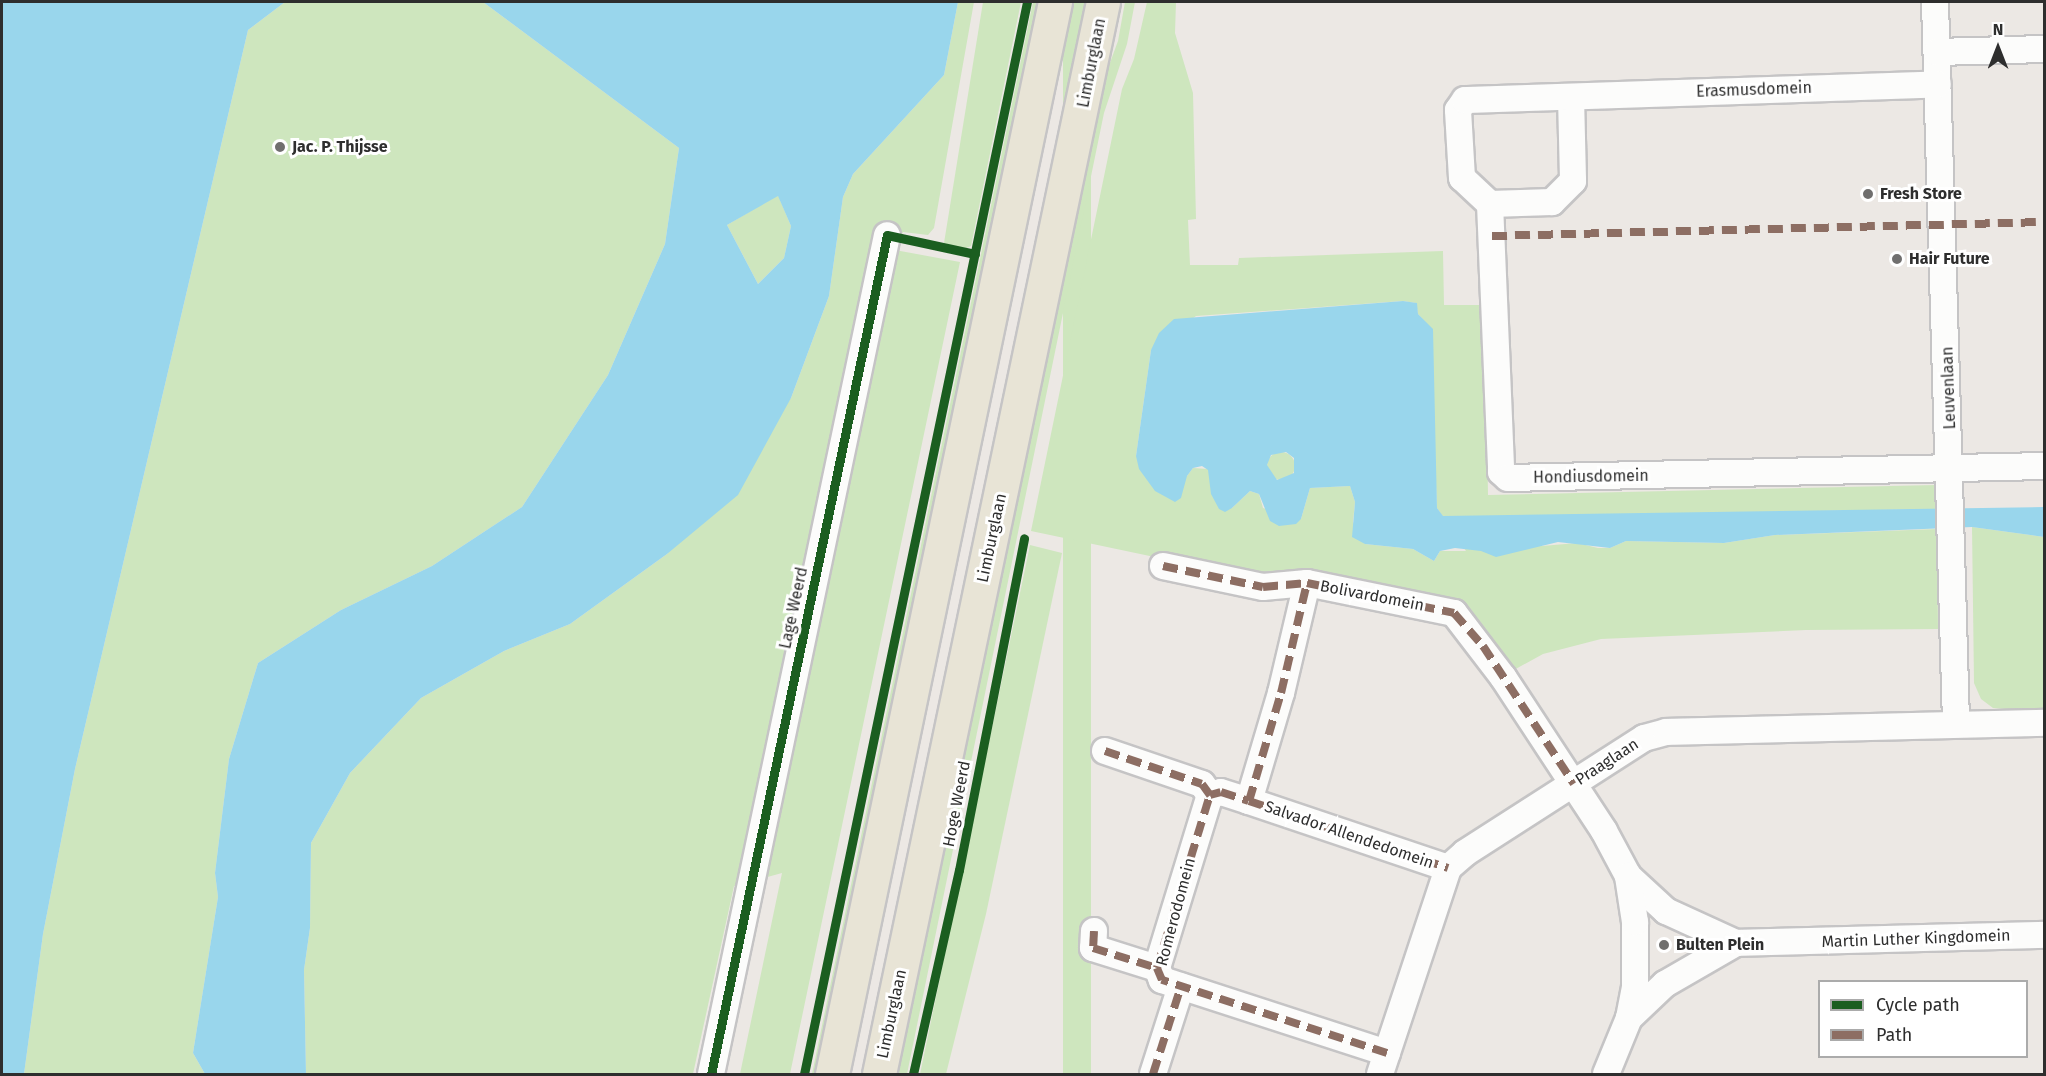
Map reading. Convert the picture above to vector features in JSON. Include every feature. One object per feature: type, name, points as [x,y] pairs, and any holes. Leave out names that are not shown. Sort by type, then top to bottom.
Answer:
[{"type":"main road","points":[[832,1074],[1055,2]]},
{"type":"main road","name":"Limburglaan","points":[[879,1074],[1103,2]]},
{"type":"street","name":"Leuvenlaan","points":[[1935,2],[1951,469],[1956,724]]},
{"type":"street","points":[[1937,52],[2044,49]]},
{"type":"street","name":"Erasmusdomein","points":[[1490,204],[1462,178],[1458,110],[1465,100],[1938,84]]},
{"type":"street","points":[[1490,204],[1552,202],[1573,182],[1571,97]]},
{"type":"street","name":"Hondiusdomein","points":[[1490,204],[1501,472],[1508,478],[2044,465]]},
{"type":"street","name":"Lage Weerd","points":[[711,1074],[887,235]]},
{"type":"street","points":[[1163,566],[1263,587],[1307,584]]},
{"type":"street","name":"Bolivardomein","points":[[1249,801],[1281,693],[1307,584],[1454,613],[1483,646],[1574,784],[1628,876]]},
{"type":"street","name":"Praaglaan","points":[[1448,868],[1465,852],[1655,733],[2044,723]]},
{"type":"street","points":[[1105,751],[1202,784],[1210,795],[1221,792],[1249,801]]},
{"type":"street","name":"Romerodomein","points":[[1210,795],[1157,968],[1162,980],[1383,1064]]},
{"type":"street","name":"Salvador Allendedomein","points":[[1249,801],[1448,868]]},
{"type":"street","points":[[1383,1064],[1448,868]]},
{"type":"street","points":[[1628,876],[1666,911],[1736,944]]},
{"type":"street","points":[[1606,1074],[1629,1018],[1636,949],[1628,876]]},
{"type":"street","points":[[1094,931],[1093,948],[1157,968]]},
{"type":"street","name":"Martin Luther Kingdomein","points":[[1736,944],[2044,935]]},
{"type":"street","points":[[1629,1018],[1665,984],[1736,944]]},
{"type":"street","points":[[1153,1074],[1181,986]]},
{"type":"green space","points":[[285,2],[483,2],[679,148],[665,244],[608,375],[522,507],[432,566],[341,610],[258,663],[229,759],[215,873],[218,897],[193,1053],[205,1074],[24,1074],[43,934],[75,769],[248,30]]},
{"type":"green space","points":[[958,2],[974,2],[934,228],[928,235],[903,232],[895,250],[960,262],[790,1074],[740,1074],[782,873],[734,886],[693,1074],[306,1074],[304,970],[310,928],[311,843],[350,773],[421,698],[504,651],[570,624],[667,554],[791,398],[829,296],[843,197],[853,174],[944,75]]},
{"type":"green space","points":[[983,2],[1021,2],[971,246],[964,249],[944,243]]},
{"type":"green space","points":[[1033,2],[1050,2],[825,1074],[812,1074]]},
{"type":"green space","points":[[1063,2],[1091,2],[1091,1074],[1063,1074]]},
{"type":"green space","points":[[1125,2],[1135,2],[1127,44],[1104,113],[907,1074],[892,1074],[1101,87],[1118,41]]},
{"type":"green space","points":[[1147,2],[1176,2],[1175,33],[1193,93],[1196,219],[1188,220],[1190,265],[1238,265],[1239,258],[1443,251],[1444,305],[1485,305],[1488,495],[1936,485],[1936,509],[1483,517],[1542,546],[1577,543],[1598,548],[1610,548],[1626,541],[1724,543],[1775,535],[1937,529],[1938,629],[1806,630],[1601,639],[1543,654],[1512,671],[1466,606],[1297,572],[1259,579],[1031,531],[1122,89],[1134,59]],"holes":[[[1403,301],[1416,303],[1418,314],[1429,326],[1437,508],[1466,551],[1440,551],[1434,561],[1413,549],[1365,544],[1353,522],[1355,502],[1350,486],[1310,488],[1301,519],[1263,508],[1259,494],[1250,491],[1232,508],[1208,469],[1193,468],[1187,476],[1136,456],[1151,350],[1196,316]]]},
{"type":"green space","points":[[778,195],[791,226],[784,258],[758,284],[727,225]]},
{"type":"green space","points":[[1281,452],[1291,456],[1295,466],[1291,476],[1281,480],[1271,476],[1267,466],[1271,456]]},
{"type":"green space","points":[[1972,527],[2044,537],[2044,712],[1993,708],[1981,699],[1974,683]]},
{"type":"green space","points":[[1030,545],[1062,553],[986,914],[946,1074],[920,1074]]},
{"type":"water","points":[[2,2],[285,2],[248,30],[75,769],[43,934],[24,1074],[2,1074]]},
{"type":"water","points":[[483,2],[958,2],[944,75],[853,174],[843,197],[829,296],[791,398],[738,495],[667,554],[570,624],[504,651],[421,698],[350,773],[311,843],[310,928],[304,970],[306,1074],[205,1074],[193,1053],[218,897],[215,873],[229,759],[258,663],[341,610],[432,566],[522,507],[608,375],[665,244],[679,148]],"holes":[[[778,196],[791,226],[784,258],[758,284],[727,225]]]},
{"type":"water","points":[[1403,301],[1417,303],[1418,314],[1433,329],[1437,508],[1443,516],[2044,507],[2044,537],[1972,527],[1775,535],[1724,543],[1626,541],[1610,548],[1558,542],[1496,557],[1481,551],[1455,548],[1440,551],[1434,561],[1413,549],[1365,544],[1352,537],[1355,502],[1350,486],[1310,488],[1301,519],[1296,524],[1279,526],[1270,521],[1259,494],[1250,491],[1232,508],[1225,512],[1219,509],[1211,494],[1208,470],[1202,466],[1193,468],[1187,476],[1181,498],[1175,502],[1155,491],[1139,469],[1136,456],[1151,350],[1159,333],[1174,319]],"holes":[[[1286,452],[1294,458],[1294,473],[1277,480],[1267,465],[1271,455]]]},
{"type":"marked path","points":[[1492,236],[2044,222]]},
{"type":"marked path","points":[[1163,566],[1263,587],[1307,583]]},
{"type":"marked path","points":[[1249,801],[1281,693],[1307,583],[1454,613],[1483,646],[1574,784]]},
{"type":"marked path","points":[[1105,751],[1202,784],[1210,795]]},
{"type":"marked path","points":[[1387,1053],[1162,980],[1157,968],[1210,795],[1221,792],[1448,868]]},
{"type":"marked path","points":[[1094,931],[1093,948],[1157,968]]},
{"type":"marked path","points":[[1153,1074],[1181,986]]},
{"type":"cycle path","points":[[804,1074],[1027,2]]},
{"type":"cycle path","points":[[711,1074],[887,235],[975,254]]},
{"type":"cycle path","name":"Hoge Weerd","points":[[913,1074],[959,870],[1024,538]]},
{"type":"place","name":"Jac. P. Thijsse","points":[[280,147]]},
{"type":"place","name":"Fresh Store","points":[[1868,194]]},
{"type":"place","name":"Hair Future","points":[[1897,259]]},
{"type":"place","name":"Bulten Plein","points":[[1664,945]]}]
